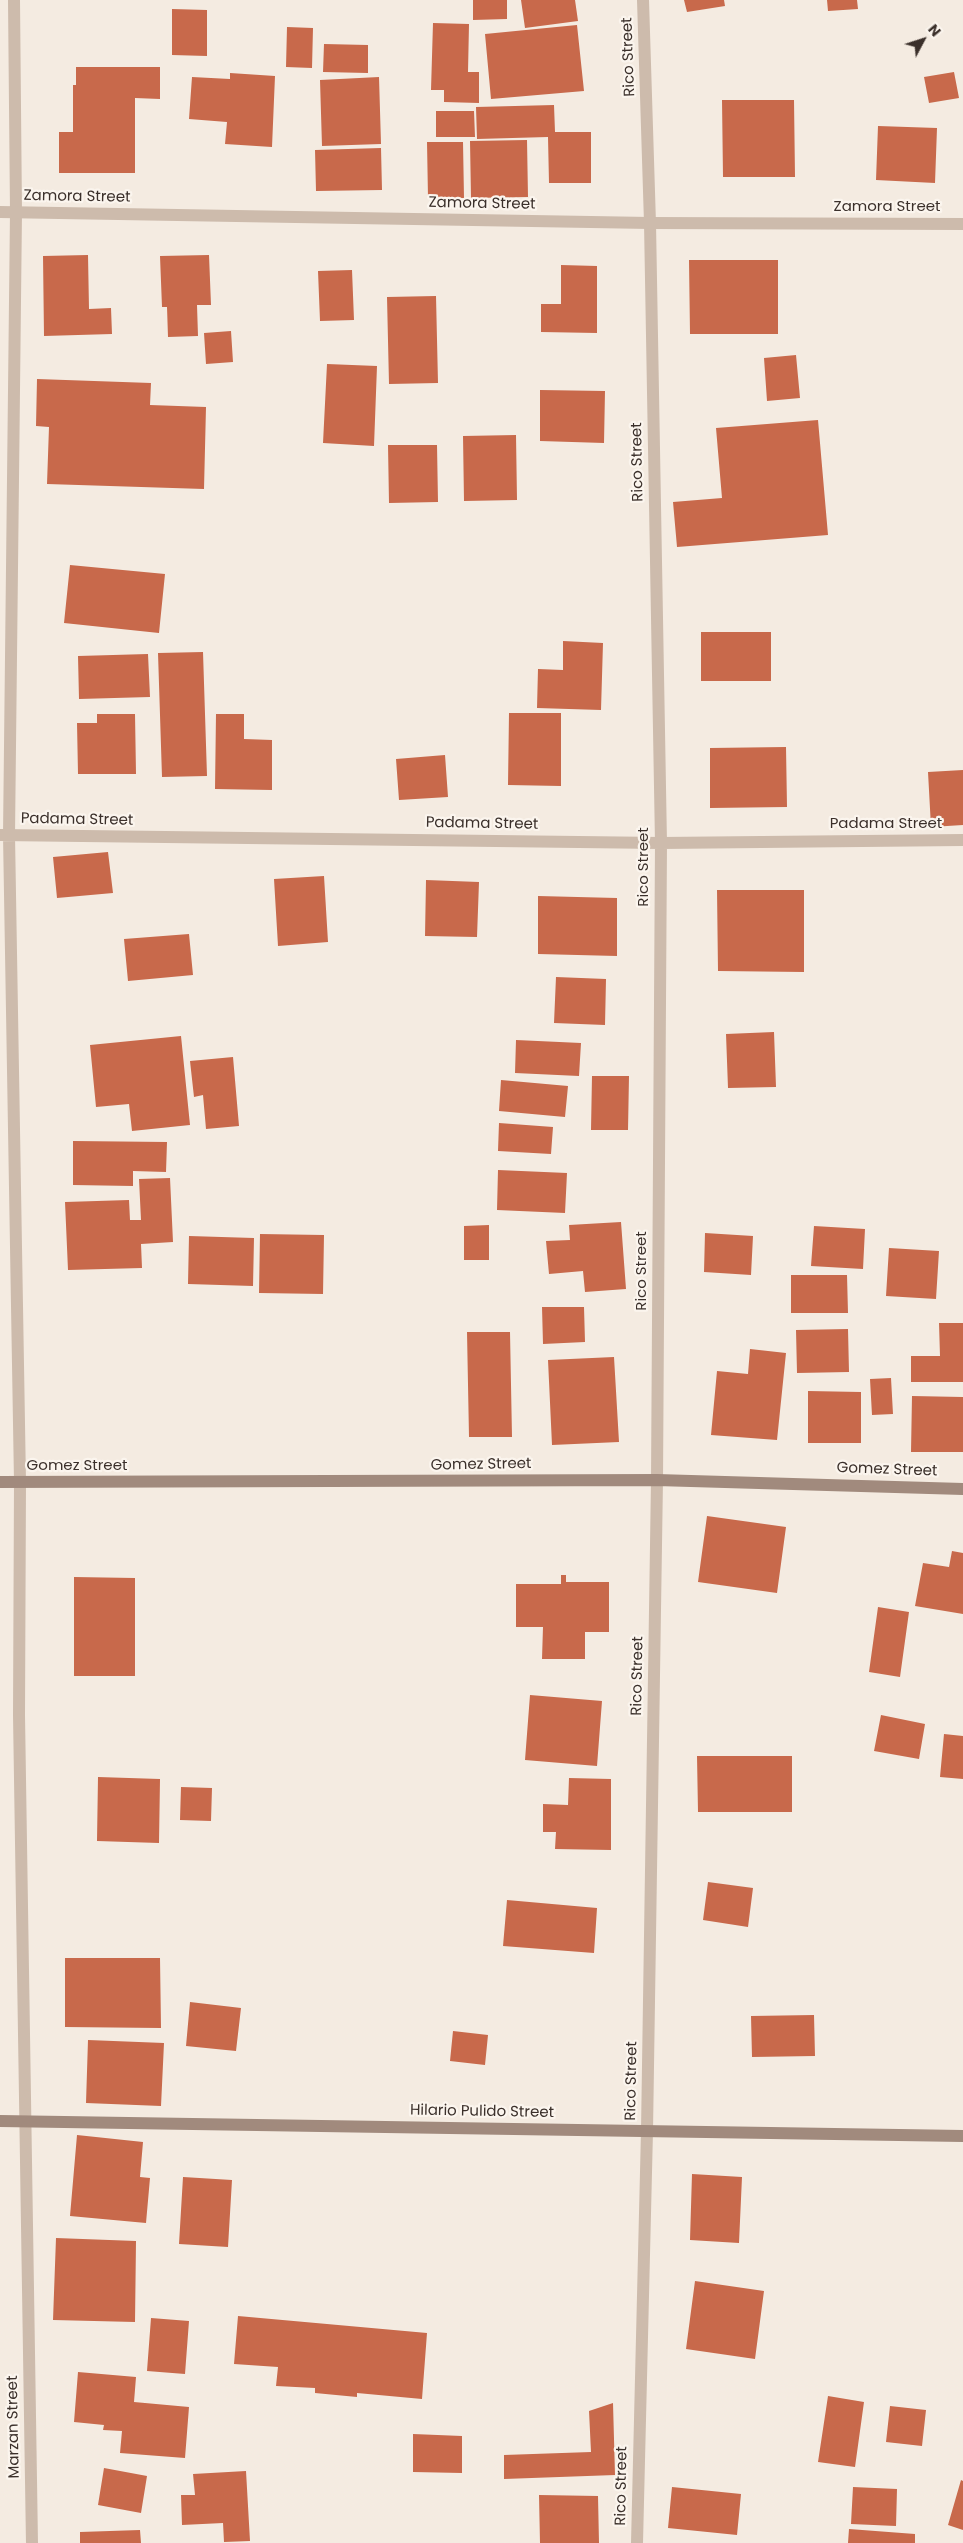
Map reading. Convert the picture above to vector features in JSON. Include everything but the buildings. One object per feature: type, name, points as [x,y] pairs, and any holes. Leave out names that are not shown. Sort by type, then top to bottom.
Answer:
[{"type":"main road","name":"Gomez Street","points":[[0,1482],[657,1480],[963,1489]]},
{"type":"main road","name":"Hilario Pulido Street","points":[[0,2121],[963,2136]]},
{"type":"street","name":"Marzan Street","points":[[14,0],[16,212],[5,836],[20,1482],[19,1715],[32,2543]]},
{"type":"street","name":"Rico Street","points":[[637,2543],[647,2131],[657,1480],[661,842],[650,222],[643,0]]},
{"type":"street","name":"Zamora Street","points":[[0,212],[650,222],[963,224]]},
{"type":"street","name":"Padama Street","points":[[5,836],[661,842],[963,840]]}]
